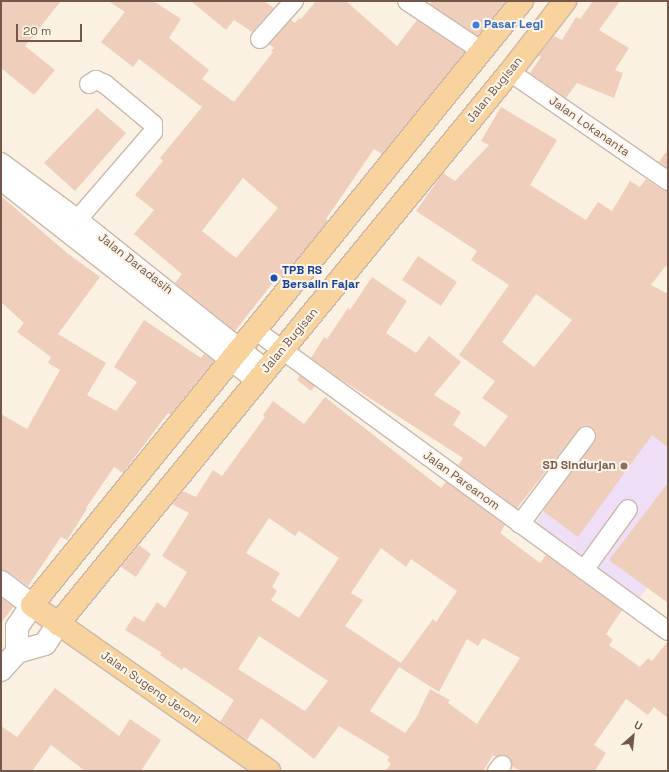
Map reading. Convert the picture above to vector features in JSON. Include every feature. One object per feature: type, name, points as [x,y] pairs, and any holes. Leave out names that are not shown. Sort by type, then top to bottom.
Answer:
[{"type":"main road","points":[[32,605],[522,1]]},
{"type":"main road","name":"Jalan Bugisan","points":[[58,624],[510,72],[565,1]]},
{"type":"main road","points":[[482,52],[510,72]]},
{"type":"main road","name":"Jalan Sugeng Jeroni","points":[[32,605],[269,771]]},
{"type":"street","points":[[260,39],[294,1]]},
{"type":"street","points":[[407,1],[482,52]]},
{"type":"street","name":"Jalan Lokananta","points":[[510,72],[668,181]]},
{"type":"street","points":[[78,219],[153,132],[153,124],[105,84],[96,80],[89,84]]},
{"type":"street","name":"Jalan Daradasih","points":[[1,162],[78,219],[261,375]]},
{"type":"street","name":"Jalan Daradasih","points":[[1,181],[235,353]]},
{"type":"street","name":"Jalan Pareanom","points":[[255,330],[668,631]]},
{"type":"street","points":[[520,524],[586,436]]},
{"type":"street","points":[[584,570],[628,509]]},
{"type":"street","points":[[1,582],[32,605],[17,627],[17,652]]},
{"type":"street","points":[[1,670],[17,652],[45,644],[58,624]]},
{"type":"shaded area","name":"SD Sindurjan","points":[[640,387],[668,408],[668,561],[639,599],[535,523]]},
{"type":"building","points":[[1,1],[61,1],[25,46],[55,70],[34,95],[1,68]]},
{"type":"building","points":[[108,1],[153,1],[181,19],[169,38],[209,70],[202,79],[234,102],[273,52],[271,51],[274,48],[269,44],[291,20],[295,23],[299,18],[301,19],[316,1],[346,1],[397,46],[417,20],[465,52],[382,154],[374,149],[326,219],[328,221],[282,277],[279,275],[235,331],[175,283],[182,274],[134,234],[154,210],[135,195],[163,161],[160,158],[202,107],[139,59],[133,67],[101,42],[125,12]],"holes":[[[243,178],[278,208],[236,258],[202,231]]]},
{"type":"building","points":[[191,1],[264,1],[274,8],[252,32],[234,20],[226,30]]},
{"type":"building","points":[[433,1],[506,1],[478,36],[430,4]]},
{"type":"building","points":[[593,1],[620,1],[599,30],[629,48],[615,70],[623,73],[614,98],[577,83],[566,98],[530,73],[541,57],[538,56],[554,36],[562,40],[576,17],[580,19]]},
{"type":"building","points":[[501,107],[557,140],[530,185],[586,220],[598,202],[612,211],[630,181],[640,187],[646,179],[662,190],[668,191],[668,263],[651,285],[668,294],[668,447],[652,435],[578,537],[543,511],[594,442],[596,432],[592,427],[582,426],[578,430],[517,508],[458,465],[463,458],[340,379],[311,358],[324,337],[327,339],[348,308],[350,310],[372,277],[407,301],[386,333],[416,353],[429,336],[461,362],[434,395],[461,412],[453,425],[485,447],[508,416],[482,398],[495,381],[459,355],[509,285],[471,260],[477,251],[416,211],[443,173],[455,181],[489,145],[481,141]],"holes":[[[536,294],[572,320],[534,367],[502,342]]]},
{"type":"building","points":[[97,108],[126,133],[75,191],[44,163]]},
{"type":"building","points":[[668,149],[668,168],[659,162]]},
{"type":"building","points":[[1,196],[67,253],[100,277],[58,334],[106,363],[87,395],[116,411],[137,382],[114,367],[144,320],[201,358],[204,354],[214,361],[170,415],[168,413],[123,473],[114,467],[86,508],[87,509],[67,540],[61,537],[28,586],[8,572],[1,570],[1,414],[27,429],[60,370],[48,363],[51,357],[17,332],[24,323],[1,302]]},
{"type":"building","points":[[418,256],[457,282],[441,306],[402,280]]},
{"type":"building","points":[[300,375],[315,386],[311,391],[297,380]]},
{"type":"building","points":[[325,397],[441,488],[446,482],[505,525],[500,533],[540,563],[546,555],[622,610],[606,634],[613,640],[609,645],[640,667],[648,658],[652,661],[668,641],[668,718],[654,707],[648,715],[626,699],[594,745],[606,753],[595,771],[520,771],[512,766],[509,757],[503,755],[496,757],[493,755],[483,771],[385,771],[391,764],[387,760],[390,757],[339,726],[314,759],[261,718],[247,740],[220,722],[234,700],[184,667],[182,670],[160,655],[162,653],[125,630],[134,616],[144,622],[157,602],[165,608],[187,572],[162,556],[189,513],[172,504],[183,491],[196,497],[213,470],[222,476],[265,417],[263,415],[273,401],[304,424]],"holes":[[[269,518],[295,536],[299,531],[339,558],[299,618],[271,600],[277,591],[272,587],[280,573],[246,553]],[[381,548],[406,567],[411,559],[457,591],[436,622],[433,619],[401,663],[345,626],[363,600],[351,593]],[[259,636],[328,681],[305,711],[238,669]],[[483,638],[520,658],[477,724],[448,703],[450,700],[430,689],[416,718],[405,733],[370,711],[399,667],[439,692],[467,639],[478,646]]]},
{"type":"building","points":[[668,483],[668,603],[609,560]]},
{"type":"building","points":[[139,545],[151,554],[136,577],[121,567]]},
{"type":"building","points":[[1,598],[13,607],[1,623]]},
{"type":"building","points":[[55,688],[119,736],[130,719],[161,740],[141,771],[85,771],[51,745],[32,771],[1,771],[1,726],[17,737]]},
{"type":"place","name":"Pasar Legi","points":[[476,25]]},
{"type":"place","name":"TPB RS Bersalin Fajar","points":[[274,278]]},
{"type":"place","name":"SD Sindurjan","points":[[624,466]]}]
